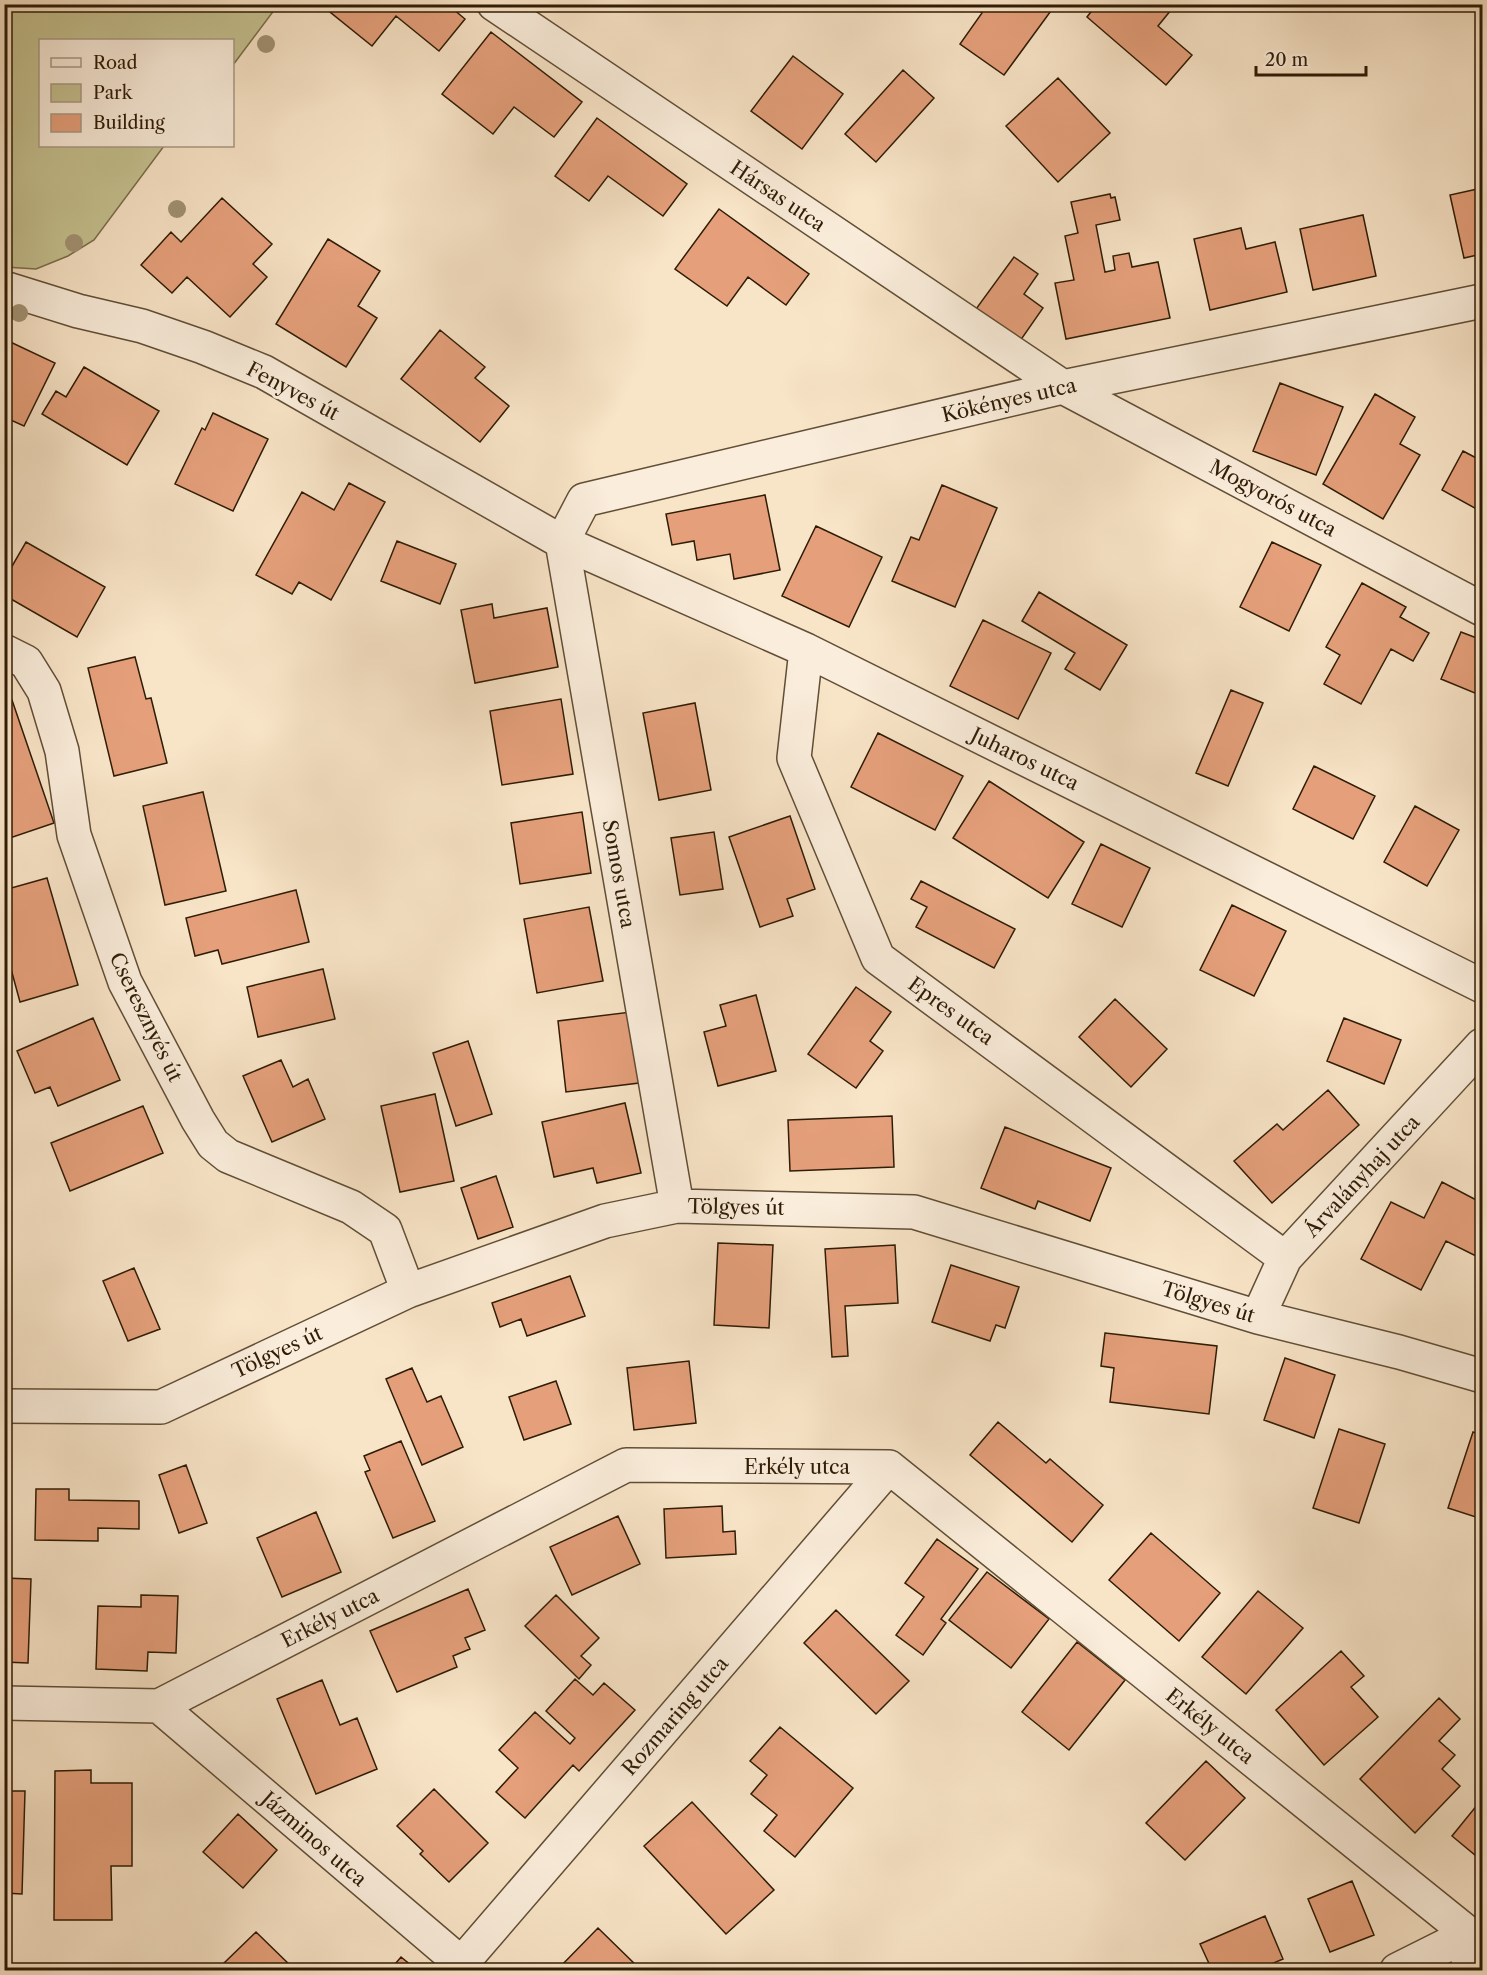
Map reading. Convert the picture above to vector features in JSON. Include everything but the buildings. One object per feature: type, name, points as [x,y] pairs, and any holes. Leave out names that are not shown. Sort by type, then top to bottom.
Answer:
[{"type":"street","name":"Hársas utca","points":[[494,4],[1063,387]]},
{"type":"street","name":"Fenyves út","points":[[4,288],[78,311],[142,326],[203,347],[264,372],[562,542]]},
{"type":"street","name":"Kökényes utca","points":[[562,542],[584,500],[1063,387],[1482,301]]},
{"type":"street","name":"Mogyorós utca","points":[[1063,387],[1482,609]]},
{"type":"street","name":"Juharos utca","points":[[562,542],[806,650],[1482,986]]},
{"type":"street","name":"Somos utca","points":[[562,542],[677,1206]]},
{"type":"street","name":"Epres utca","points":[[806,650],[794,758],[878,958],[1286,1258]]},
{"type":"street","name":"Cseresznyés út","points":[[4,651],[26,662],[44,691],[62,751],[74,835],[124,982],[213,1144],[228,1156],[351,1207],[384,1230],[408,1291]]},
{"type":"street","name":"Árvalányhaj utca","points":[[1258,1317],[1286,1258],[1482,1046]]},
{"type":"street","name":"Tölgyes út","points":[[4,1406],[161,1407],[408,1291],[605,1221],[677,1206],[914,1212],[1258,1317],[1399,1352],[1482,1376]]},
{"type":"street","name":"Erkély utca","points":[[4,1703],[159,1706],[626,1465],[890,1467],[1476,1936]]},
{"type":"street","name":"Rozmaring utca","points":[[465,1967],[890,1467]]},
{"type":"street","name":"Jázminos utca","points":[[159,1706],[465,1967]]},
{"type":"street","points":[[1397,1971],[1476,1936]]},
{"type":"street","points":[[1468,1971],[1476,1936]]},
{"type":"green space","points":[[5,4],[278,5],[234,64],[234,39],[39,39],[39,147],[163,147],[94,240],[68,256],[36,269],[5,267]]}]
